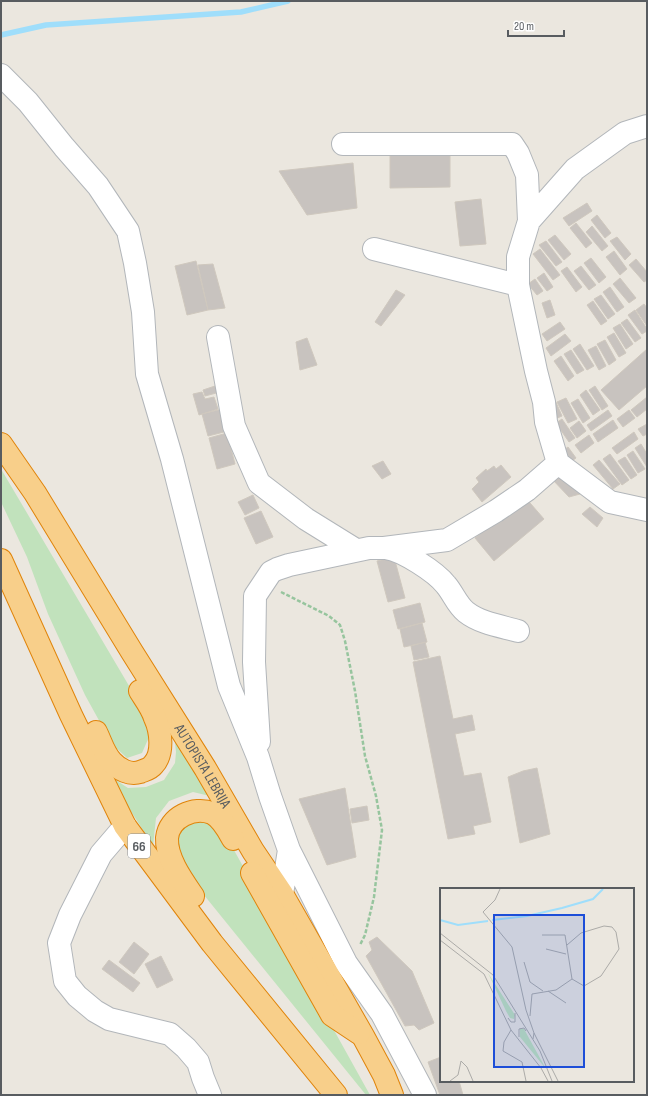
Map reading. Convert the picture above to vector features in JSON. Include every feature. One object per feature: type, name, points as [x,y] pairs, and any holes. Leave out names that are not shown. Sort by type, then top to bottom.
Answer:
[{"type":"highway","name":"AUTOPISTA LEBRIJA","points":[[1,444],[35,493],[136,659],[205,768],[253,852],[282,894],[363,1036],[384,1075],[392,1095]]},
{"type":"highway","points":[[2,563],[25,585],[108,758],[113,764],[127,772],[136,773],[149,769],[158,759],[159,752],[159,732],[156,718],[40,529],[35,493]]},
{"type":"highway","name":"66","points":[[2,563],[71,715],[125,826],[212,943],[336,1095]]},
{"type":"highway","points":[[291,1041],[284,1015],[187,887],[178,872],[168,848],[167,838],[169,829],[173,823],[186,813],[203,811],[213,814],[221,820],[332,1015],[363,1036]]},
{"type":"street","points":[[1,75],[28,102],[98,186],[128,231],[136,263],[144,312],[148,374],[172,459],[229,686],[258,757],[289,850],[346,964],[382,1014],[425,1095]]},
{"type":"street","points":[[529,221],[575,169],[625,133],[647,126]]},
{"type":"street","points":[[343,144],[512,144],[518,153],[527,175],[529,221],[518,257],[518,285],[544,402],[546,422],[558,463],[610,502],[647,510]]},
{"type":"street","points":[[374,249],[518,285]]},
{"type":"street","points":[[218,337],[234,426],[259,483],[306,518],[356,550]]},
{"type":"street","points":[[384,548],[447,540],[496,511],[527,490],[558,463]]},
{"type":"street","points":[[258,757],[259,741],[254,662],[255,596],[271,572],[277,569],[356,550],[369,548],[395,549],[420,564],[442,580],[465,612],[481,621],[518,631]]},
{"type":"street","points":[[125,826],[101,854],[70,915],[59,943],[65,981],[77,996],[95,1011],[109,1019],[170,1034],[186,1048],[198,1062],[210,1095]]},
{"type":"street","points":[[282,894],[289,850]]},
{"type":"path","points":[[269,577],[270,583],[274,589],[329,616],[340,625],[354,684],[365,756],[376,796],[382,830],[373,903],[365,935],[360,946],[346,964]]},
{"type":"green space","points":[[1,469],[148,718],[149,737],[142,753],[127,758],[112,744],[85,695],[48,614],[27,557],[1,502]]},
{"type":"green space","points":[[174,733],[214,797],[193,792],[169,801],[156,818],[153,846],[108,775],[128,788],[146,787],[164,780],[175,763],[176,752]]},
{"type":"green space","points":[[190,817],[217,823],[230,843],[370,1095],[366,1095],[191,879],[176,850],[175,829]]},
{"type":"building","points":[[450,154],[450,187],[390,188],[390,155]]},
{"type":"building","points":[[353,163],[357,208],[307,215],[279,171]]},
{"type":"building","points":[[481,199],[486,244],[460,246],[455,202]]},
{"type":"building","points":[[587,203],[592,211],[569,226],[563,218]]},
{"type":"building","points":[[597,215],[611,233],[605,238],[591,220]]},
{"type":"building","points":[[576,223],[592,243],[586,248],[570,228]]},
{"type":"building","points":[[592,226],[608,246],[602,251],[586,232]]},
{"type":"building","points":[[555,235],[571,254],[564,260],[548,240]]},
{"type":"building","points":[[617,237],[631,254],[625,260],[610,241]]},
{"type":"building","points":[[546,241],[562,262],[556,266],[539,245]]},
{"type":"building","points":[[540,249],[560,275],[553,280],[533,254]]},
{"type":"building","points":[[614,251],[627,269],[620,275],[606,257]]},
{"type":"building","points":[[591,258],[606,277],[599,283],[584,263]]},
{"type":"building","points":[[636,259],[647,272],[647,280],[644,282],[629,265]]},
{"type":"building","points":[[196,261],[208,310],[187,315],[175,266]]},
{"type":"building","points":[[213,264],[225,308],[208,310],[198,265]]},
{"type":"building","points":[[581,266],[596,285],[589,290],[574,271]]},
{"type":"building","points":[[567,267],[582,287],[576,292],[561,271]]},
{"type":"building","points":[[544,273],[553,287],[547,291],[537,278]]},
{"type":"building","points":[[620,278],[636,298],[629,303],[613,284]]},
{"type":"building","points":[[535,279],[543,291],[537,295],[528,284]]},
{"type":"building","points":[[610,287],[624,307],[617,312],[603,292]]},
{"type":"building","points":[[396,290],[405,295],[381,326],[375,322]]},
{"type":"building","points":[[601,295],[615,314],[608,319],[594,299]]},
{"type":"building","points":[[550,300],[555,315],[547,318],[542,303]]},
{"type":"building","points":[[593,301],[607,321],[601,325],[587,305]]},
{"type":"building","points":[[644,304],[647,308],[647,326],[636,310]]},
{"type":"building","points":[[635,310],[647,329],[647,331],[642,334],[628,315]]},
{"type":"building","points":[[627,319],[641,338],[635,342],[621,323]]},
{"type":"building","points":[[560,322],[565,329],[547,341],[542,334]]},
{"type":"building","points":[[620,324],[633,344],[626,349],[613,328]]},
{"type":"building","points":[[614,333],[626,353],[619,357],[607,337]]},
{"type":"building","points":[[565,334],[571,341],[551,356],[546,348]]},
{"type":"building","points":[[307,338],[317,365],[300,370],[296,342]]},
{"type":"building","points":[[605,340],[616,360],[609,365],[597,344]]},
{"type":"building","points":[[580,344],[594,366],[587,370],[573,349]]},
{"type":"building","points":[[596,346],[606,366],[599,370],[588,350]]},
{"type":"building","points":[[647,349],[647,386],[619,410],[601,390]]},
{"type":"building","points":[[571,350],[584,370],[577,374],[564,354]]},
{"type":"building","points":[[561,356],[574,376],[568,381],[554,361]]},
{"type":"building","points":[[218,385],[220,392],[205,396],[203,390]]},
{"type":"building","points":[[595,386],[608,406],[602,410],[589,390]]},
{"type":"building","points":[[586,390],[600,410],[593,415],[580,395]]},
{"type":"building","points":[[202,392],[205,399],[214,397],[218,409],[199,415],[193,394]]},
{"type":"building","points":[[647,397],[647,409],[637,417],[631,410]]},
{"type":"building","points":[[566,398],[577,419],[568,423],[557,402]]},
{"type":"building","points":[[578,399],[590,418],[583,423],[571,403]]},
{"type":"building","points":[[555,400],[562,416],[555,419],[548,403]]},
{"type":"building","points":[[222,409],[228,431],[208,436],[202,414]]},
{"type":"building","points":[[608,410],[612,416],[591,431],[587,425]]},
{"type":"building","points":[[629,410],[635,418],[623,427],[617,419]]},
{"type":"building","points":[[562,419],[575,438],[569,442],[556,423]]},
{"type":"building","points":[[613,420],[618,428],[598,442],[593,434]]},
{"type":"building","points":[[579,421],[586,431],[577,438],[570,428]]},
{"type":"building","points":[[647,424],[647,434],[643,436],[638,429]]},
{"type":"building","points":[[634,432],[638,439],[617,454],[612,448]]},
{"type":"building","points":[[227,433],[235,464],[217,469],[209,438]]},
{"type":"building","points":[[589,435],[594,443],[581,453],[575,445]]},
{"type":"building","points":[[641,444],[647,454],[647,467],[635,448]]},
{"type":"building","points":[[568,447],[576,458],[569,463],[561,452]]},
{"type":"building","points":[[633,451],[645,469],[638,473],[627,455]]},
{"type":"building","points":[[610,454],[629,480],[622,485],[603,459]]},
{"type":"building","points":[[625,457],[637,475],[631,479],[618,461]]},
{"type":"building","points":[[599,460],[620,484],[613,489],[593,465]]},
{"type":"building","points":[[383,461],[391,474],[382,479],[372,466]]},
{"type":"building","points":[[501,465],[511,477],[482,502],[472,489],[479,482],[476,478],[486,469],[487,471],[494,466],[496,469]]},
{"type":"building","points":[[558,474],[580,494],[569,497],[552,479]]},
{"type":"building","points":[[253,495],[259,508],[245,515],[238,502]]},
{"type":"building","points":[[524,496],[544,519],[494,561],[475,538]]},
{"type":"building","points":[[590,507],[603,518],[597,527],[582,514]]},
{"type":"building","points":[[261,511],[273,537],[256,544],[244,518]]},
{"type":"building","points":[[394,557],[405,598],[388,602],[377,561]]},
{"type":"building","points":[[420,603],[425,622],[398,629],[393,610]]},
{"type":"building","points":[[422,623],[427,642],[404,647],[400,629]]},
{"type":"building","points":[[425,642],[429,657],[414,660],[411,646]]},
{"type":"building","points":[[440,656],[453,719],[472,715],[475,730],[455,734],[464,776],[481,773],[491,822],[473,826],[475,834],[448,839],[413,662]]},
{"type":"building","points":[[537,768],[550,834],[520,843],[508,777],[523,771]]},
{"type":"building","points":[[345,788],[356,857],[327,865],[299,799]]},
{"type":"building","points":[[367,806],[369,820],[352,823],[350,809]]},
{"type":"building","points":[[377,937],[412,971],[434,1023],[419,1030],[414,1025],[405,1026],[366,956],[372,950],[369,942]]},
{"type":"building","points":[[134,942],[149,954],[134,974],[119,962]]},
{"type":"building","points":[[161,956],[173,980],[157,988],[145,964]]},
{"type":"building","points":[[109,960],[140,983],[133,992],[102,969]]},
{"type":"building","points":[[440,1057],[440,1082],[459,1082],[463,1095],[440,1095],[428,1062]]},
{"type":"waterway","points":[[1,35],[46,25],[241,12],[288,1]]}]
